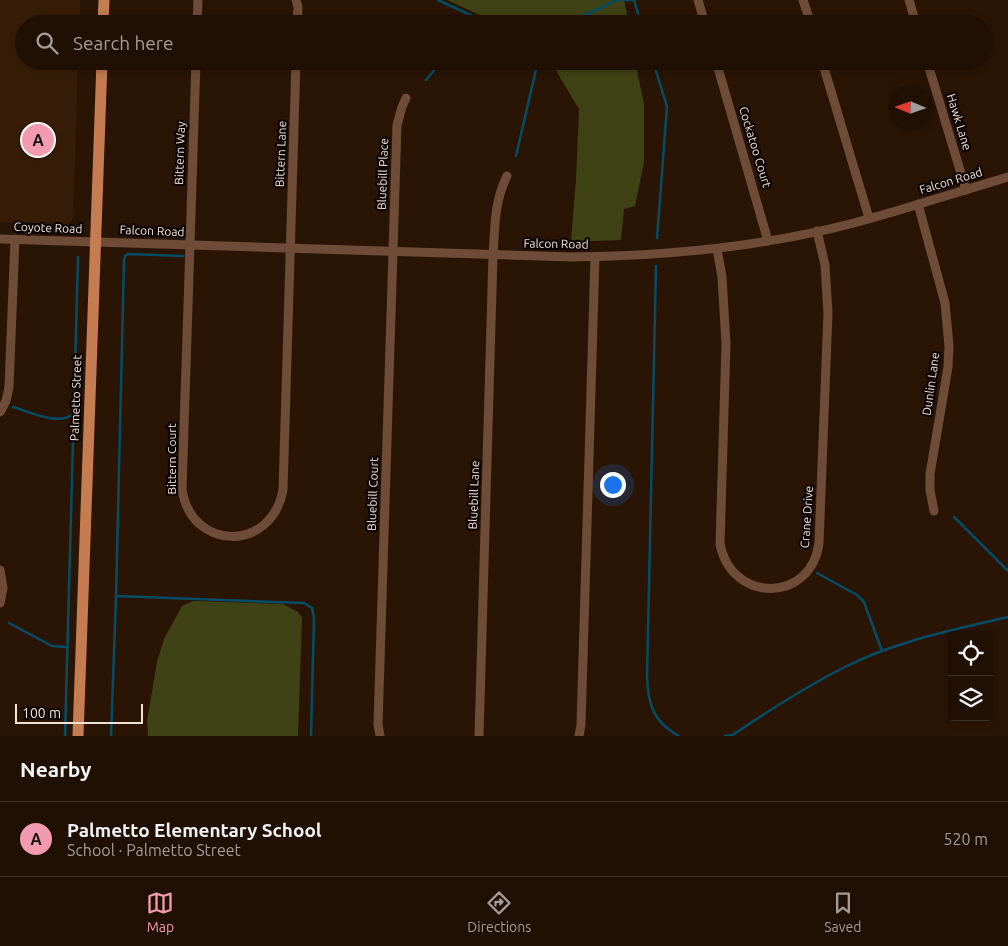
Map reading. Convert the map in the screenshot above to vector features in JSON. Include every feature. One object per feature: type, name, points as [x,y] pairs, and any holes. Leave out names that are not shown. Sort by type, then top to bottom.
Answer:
[{"type":"main road","points":[[103,15],[104,0]]},
{"type":"main road","name":"Palmetto Street","points":[[78,736],[102,70]]},
{"type":"street","points":[[197,15],[198,0]]},
{"type":"street","points":[[296,0],[298,15]]},
{"type":"street","points":[[698,0],[702,15]]},
{"type":"street","points":[[803,0],[808,15]]},
{"type":"street","points":[[909,0],[913,15]]},
{"type":"street","name":"Bittern Way","points":[[189,245],[196,70]]},
{"type":"street","name":"Bittern Lane","points":[[291,248],[296,70]]},
{"type":"street","name":"Cockatoo Court","points":[[719,70],[768,241]]},
{"type":"street","points":[[825,70],[869,218]]},
{"type":"street","name":"Hawk Lane","points":[[930,70],[966,190]]},
{"type":"street","name":"Bluebill Place","points":[[392,252],[397,125],[406,98]]},
{"type":"street","name":"Bluebill Lane","points":[[479,736],[493,255],[496,206],[501,188],[507,176]]},
{"type":"street","name":"Falcon Road","points":[[95,242],[595,257],[688,252],[768,241],[817,231],[869,218],[1008,177]]},
{"type":"street","name":"Dunlin Lane","points":[[918,204],[945,303],[949,346],[948,367],[930,474],[930,490],[934,511]]},
{"type":"street","name":"Crane Drive","points":[[717,249],[722,277],[726,344],[720,544],[724,560],[739,579],[754,586],[770,589],[778,588],[792,584],[805,574],[817,555],[819,544],[828,313],[825,264],[817,231]]},
{"type":"street","name":"Coyote Road","points":[[0,239],[95,242]]},
{"type":"street","points":[[0,412],[6,401],[9,387],[15,239]]},
{"type":"street","name":"Bittern Court","points":[[189,245],[182,489],[186,505],[199,524],[212,532],[235,537],[249,534],[262,527],[272,517],[282,498],[291,248]]},
{"type":"street","name":"Bluebill Court","points":[[380,736],[378,724],[392,252]]},
{"type":"street","points":[[579,736],[581,724],[595,257]]},
{"type":"street","points":[[0,570],[3,588],[0,603]]},
{"type":"shaded area","points":[[0,0],[80,0],[80,15],[15,15],[15,70],[78,70],[73,219],[67,224],[0,222]]},
{"type":"green space","points":[[447,0],[624,0],[627,15],[480,15]]},
{"type":"green space","points":[[556,70],[637,70],[644,104],[644,162],[635,206],[624,209],[621,240],[571,242],[579,109]]},
{"type":"green space","points":[[193,601],[283,604],[298,612],[302,618],[298,736],[148,736],[147,721],[157,662],[164,639],[182,606]]},
{"type":"waterway","points":[[438,0],[470,15]]},
{"type":"waterway","points":[[585,15],[617,0],[634,0]]},
{"type":"waterway","points":[[634,0],[638,15]]},
{"type":"waterway","points":[[426,80],[434,70]]},
{"type":"waterway","points":[[516,156],[536,70]]},
{"type":"waterway","points":[[656,70],[667,107],[657,238]]},
{"type":"waterway","points":[[111,736],[124,261],[125,256],[128,254],[183,256]]},
{"type":"waterway","points":[[65,736],[78,257]]},
{"type":"waterway","points":[[656,266],[647,677],[649,696],[654,711],[663,725],[679,736]]},
{"type":"waterway","points":[[13,407],[36,415],[60,419],[74,414]]},
{"type":"waterway","points":[[954,517],[1008,571]]},
{"type":"waterway","points":[[817,573],[857,595],[864,602],[882,651]]},
{"type":"waterway","points":[[116,596],[304,603],[312,608],[314,618],[311,736]]},
{"type":"waterway","points":[[731,736],[801,691],[864,658],[925,637],[1008,617]]},
{"type":"waterway","points":[[9,623],[52,646],[66,647]]},
{"type":"waterway","points":[[725,736],[732,735]]},
{"type":"place","name":"Palmetto Elementary School","points":[[38,140]]}]
